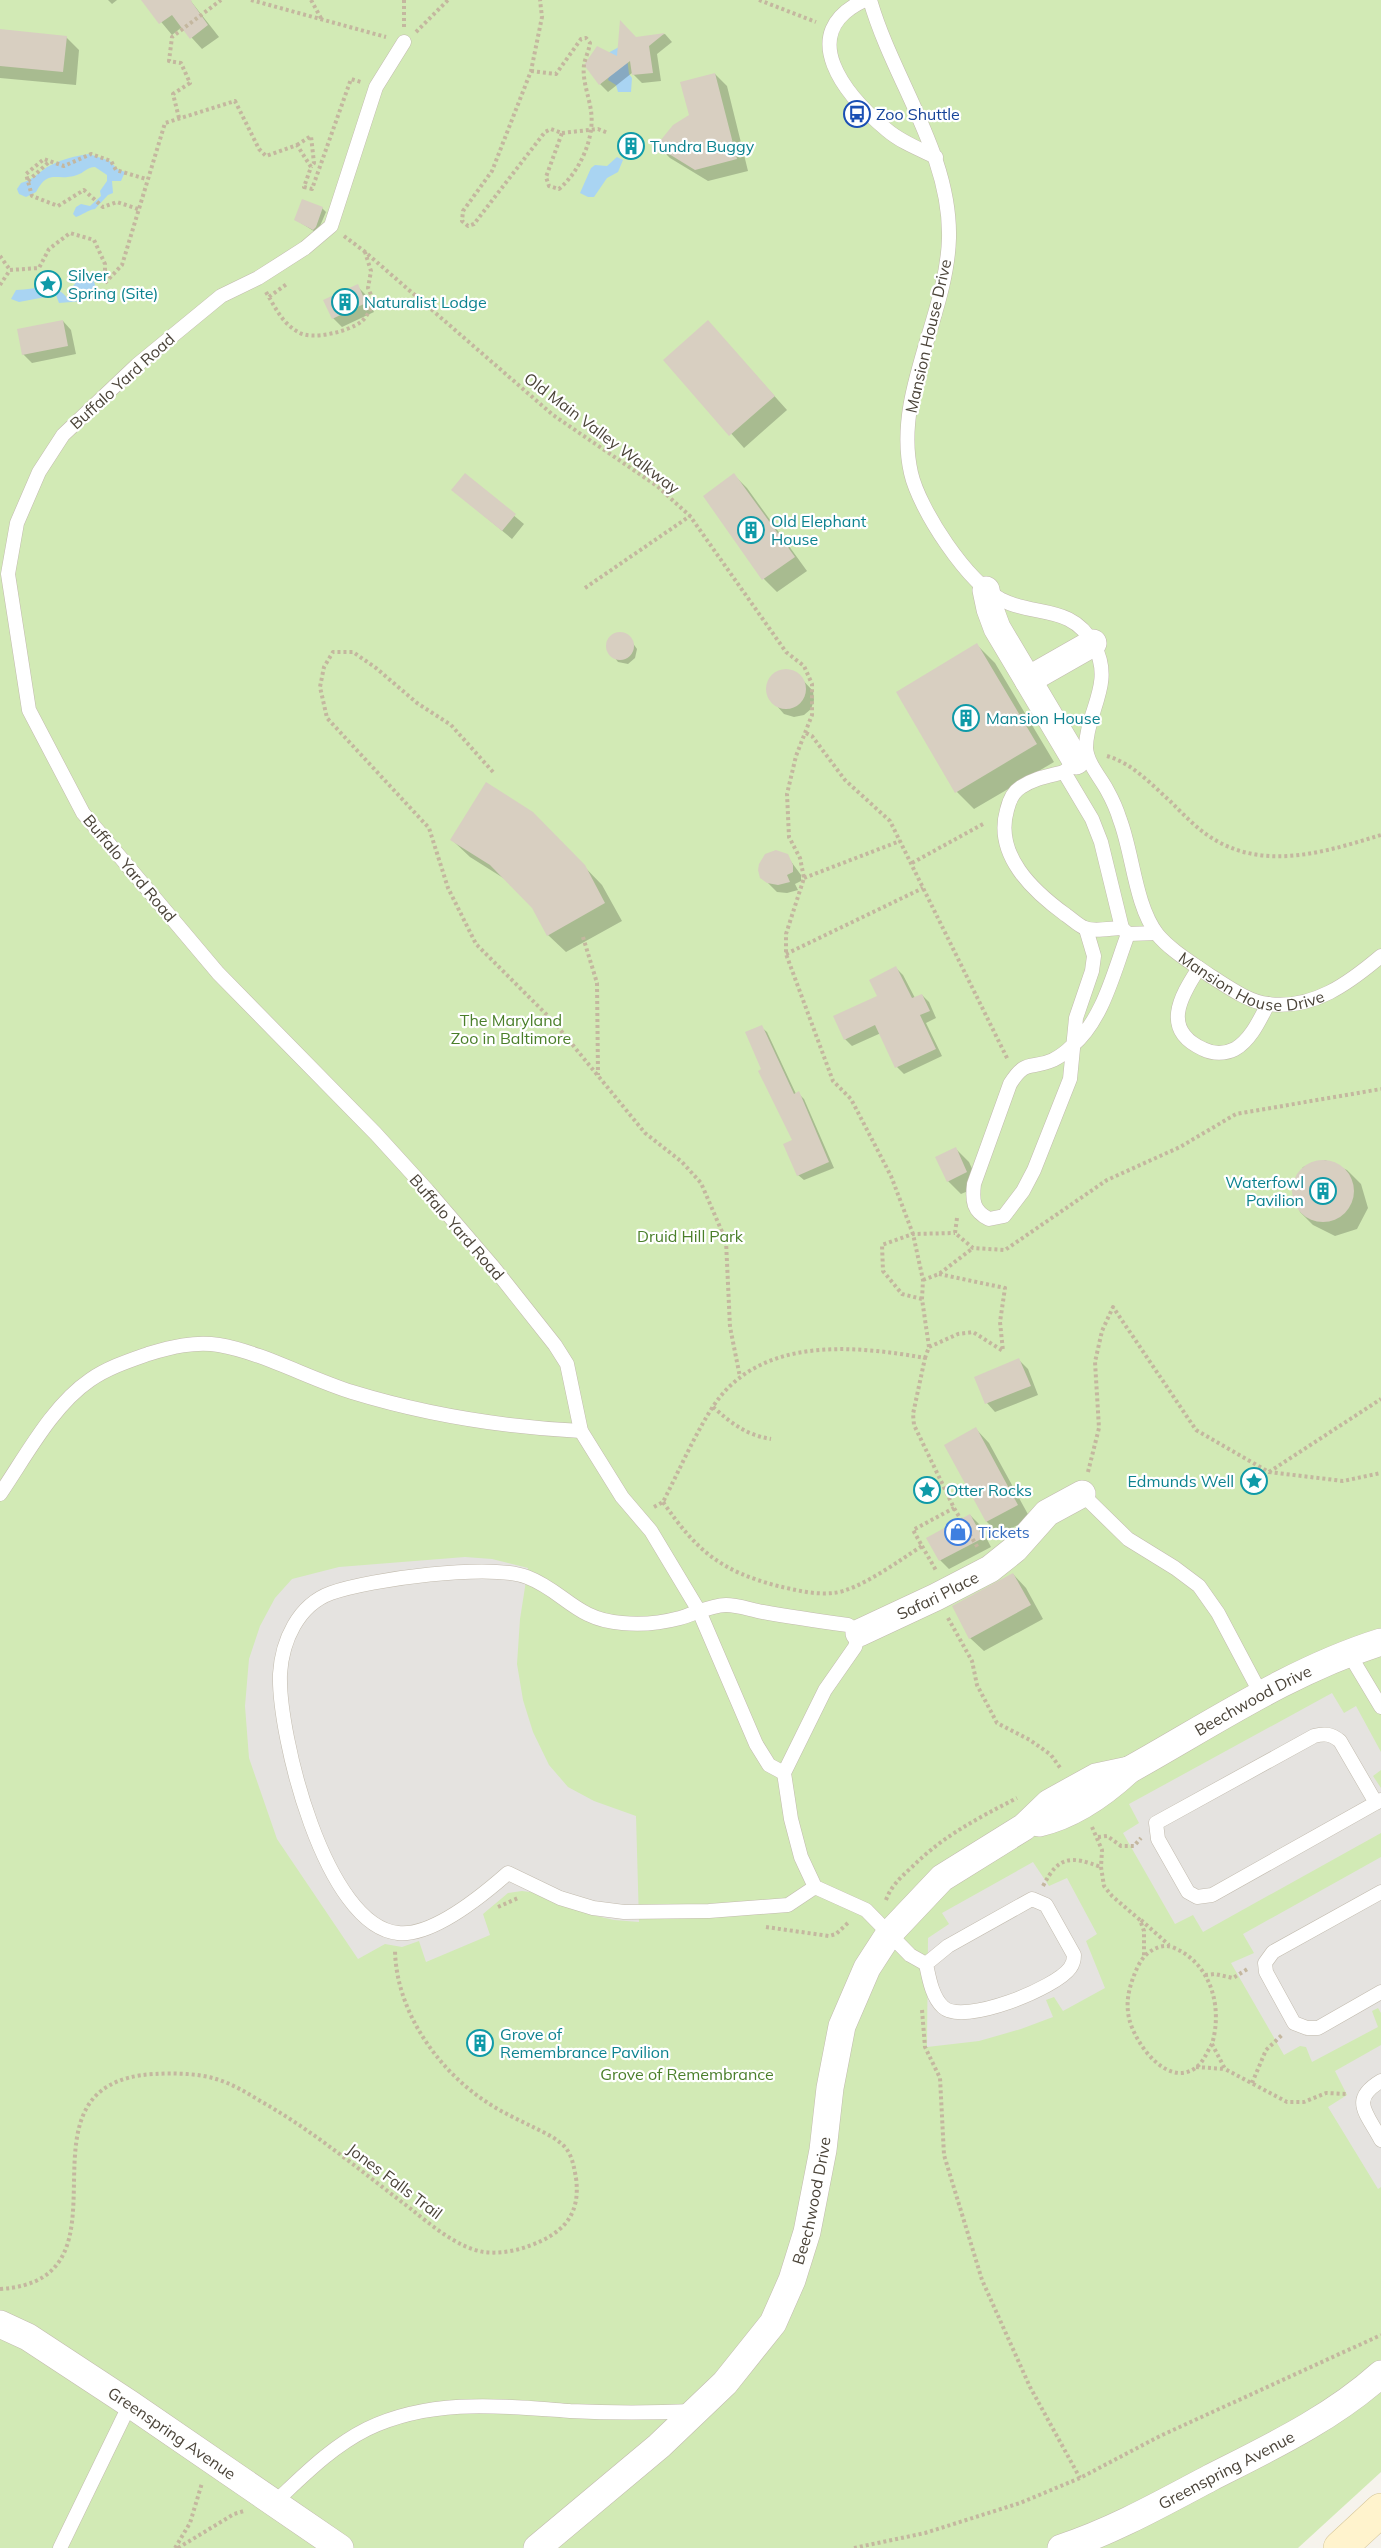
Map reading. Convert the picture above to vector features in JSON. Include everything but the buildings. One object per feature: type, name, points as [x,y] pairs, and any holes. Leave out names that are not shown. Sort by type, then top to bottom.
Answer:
[{"type":"main road","points":[[1340,2548],[1381,2510]]},
{"type":"street","name":"Mansion House Drive","points":[[987,590],[990,609],[998,628],[1076,761]]},
{"type":"street","points":[[1028,680],[1093,643]]},
{"type":"street","name":"Safari Place","points":[[859,1633],[936,1598],[990,1569],[1015,1549],[1047,1513],[1082,1494]]},
{"type":"street","name":"Beechwood Drive","points":[[537,2548],[659,2446],[696,2411],[743,2362],[773,2323],[792,2280],[817,2187],[830,2088],[842,2026],[867,1968],[890,1934],[942,1878],[1024,1827],[1056,1819],[1105,1793],[1129,1770],[1262,1696],[1348,1652],[1381,1642]]},
{"type":"street","name":"Greenspring Avenue","points":[[0,2324],[28,2337],[130,2404],[340,2548]]},
{"type":"street","name":"Greenspring Avenue","points":[[1061,2548],[1118,2526],[1296,2433],[1333,2411],[1381,2374]]},
{"type":"lane","points":[[865,0],[848,8],[831,28],[830,45],[840,79],[858,102],[888,130],[936,157]]},
{"type":"lane","name":"Mansion House Drive","points":[[870,0],[878,27],[896,70],[936,157],[945,188],[949,240],[940,298],[909,409],[910,469],[917,495],[932,523],[987,590],[1001,600],[1051,612],[1069,620],[1084,630],[1093,643],[1101,660],[1102,679],[1076,761],[1125,931]]},
{"type":"lane","points":[[331,226],[376,87],[404,42]]},
{"type":"lane","name":"Buffalo Yard Road","points":[[331,226],[305,248],[258,278],[220,296],[136,365],[63,435],[39,472],[18,523],[8,574],[29,710],[83,813],[218,973],[376,1134],[427,1190],[494,1268],[555,1345],[567,1364],[581,1431]]},
{"type":"lane","points":[[1076,761],[1019,788],[1010,801],[1004,833],[1008,851],[1030,884],[1050,903],[1086,929],[1156,933]]},
{"type":"lane","name":"Mansion House Drive","points":[[1076,761],[1120,819],[1145,910],[1156,933],[1199,968],[1232,989],[1268,1004],[1297,1003],[1333,992],[1355,978],[1381,956]]},
{"type":"lane","points":[[1086,929],[1094,957],[1092,971],[1076,1018],[1073,1046],[1070,1079],[1034,1170],[1004,1216],[989,1218],[975,1208],[972,1198],[974,1184],[1010,1084],[1016,1075],[1028,1065],[1053,1060],[1073,1046],[1091,1026],[1125,931]]},
{"type":"lane","points":[[1199,968],[1184,991],[1177,1022],[1182,1034],[1192,1044],[1209,1052],[1222,1053],[1236,1049],[1248,1038],[1268,1004]]},
{"type":"lane","points":[[0,1494],[64,1402],[90,1379],[127,1361],[176,1345],[218,1344],[244,1351],[352,1392],[444,1415],[519,1427],[581,1431],[622,1497],[651,1531],[699,1611],[756,1744],[769,1765],[784,1773]]},
{"type":"lane","points":[[1082,1494],[1128,1539],[1176,1568],[1199,1586],[1218,1613],[1262,1696]]},
{"type":"lane","points":[[815,1887],[788,1905],[710,1911],[624,1912],[593,1908],[560,1898],[508,1873],[473,1904],[414,1933],[398,1933],[382,1929],[365,1917],[346,1894],[322,1854],[304,1806],[289,1754],[281,1700],[280,1672],[292,1627],[303,1612],[316,1601],[329,1594],[374,1581],[416,1576],[490,1573],[525,1576],[549,1588],[574,1608],[599,1620],[651,1624],[726,1605],[848,1625],[859,1633],[855,1647],[825,1690],[784,1773],[791,1819],[801,1857],[815,1887],[866,1910],[910,1956],[926,1964]]},
{"type":"lane","points":[[1348,1652],[1381,1707]]},
{"type":"lane","points":[[1324,1733],[1333,1735],[1340,1741],[1379,1802],[1204,1898],[1188,1892],[1158,1839],[1156,1823],[1314,1736],[1324,1733]]},
{"type":"lane","points":[[1381,1892],[1273,1952],[1265,1964],[1266,1972],[1294,2023],[1307,2028],[1318,2028],[1381,1992]]},
{"type":"lane","points":[[1036,1900],[1046,1905],[1074,1955],[1074,1962],[1066,1973],[1011,2001],[959,2013],[943,2007],[930,1985],[926,1964],[948,1946],[1026,1901],[1036,1900]]},
{"type":"lane","points":[[1381,2081],[1366,2090],[1362,2097],[1364,2107],[1381,2140]]},
{"type":"lane","points":[[60,2548],[130,2404]]},
{"type":"lane","points":[[274,2503],[314,2465],[340,2445],[368,2429],[431,2409],[504,2405],[632,2414],[696,2411]]},
{"type":"path","points":[[179,118],[173,94],[190,82],[181,63],[168,61],[172,37],[221,0]]},
{"type":"path","points":[[251,0],[404,42]]},
{"type":"path","points":[[310,0],[323,21]]},
{"type":"path","points":[[404,0],[404,42]]},
{"type":"path","points":[[404,42],[448,0]]},
{"type":"path","points":[[540,0],[543,17],[531,71],[492,171],[463,211],[462,220],[468,226],[474,224],[545,132],[551,129],[562,133],[598,129],[608,133]]},
{"type":"path","points":[[759,0],[831,28]]},
{"type":"path","points":[[531,71],[556,74],[581,39],[586,38],[590,43],[584,63],[584,78],[592,119],[590,140],[567,182],[559,189],[553,189],[549,186],[546,177],[562,133]]},
{"type":"path","points":[[10,270],[39,268],[49,249],[70,233],[94,240],[105,264],[105,283],[122,265],[165,123],[235,101],[259,149],[266,156],[297,145],[311,136],[314,163],[304,187],[312,189],[351,79]]},
{"type":"path","points":[[297,145],[311,167]]},
{"type":"path","points":[[138,209],[117,202],[103,207],[84,190],[58,206],[32,196],[26,174],[44,159],[64,166],[91,154],[111,161],[116,170],[147,179]]},
{"type":"path","name":"Old Main Valley Walkway","points":[[331,226],[364,251],[554,415],[657,486],[690,516],[786,652],[804,666],[813,684],[812,715],[796,756],[787,794],[789,837],[800,858],[804,878]]},
{"type":"path","points":[[258,278],[279,316],[298,332],[305,335],[342,332],[363,321],[374,302],[368,288],[371,271],[364,251]]},
{"type":"path","points":[[0,256],[10,270]]},
{"type":"path","points":[[0,285],[10,270]]},
{"type":"path","points":[[585,588],[690,516]]},
{"type":"path","points":[[493,772],[451,725],[417,703],[376,668],[353,652],[333,652],[324,667],[320,687],[327,718],[429,828],[448,888],[476,944],[553,1021],[645,1133],[682,1162],[701,1183],[726,1241],[730,1327],[740,1377]]},
{"type":"path","points":[[806,734],[812,736],[845,780],[890,821],[1016,1075]]},
{"type":"path","points":[[1076,761],[1117,759],[1128,765],[1202,831],[1216,841],[1246,852],[1263,856],[1295,856],[1344,846],[1381,835]]},
{"type":"path","points":[[912,863],[983,824]]},
{"type":"path","points":[[900,841],[804,878],[786,934],[786,954],[833,1081],[850,1099],[891,1176],[913,1234],[922,1280],[928,1347],[913,1414],[914,1425],[954,1508],[990,1569]]},
{"type":"path","points":[[786,954],[923,888]]},
{"type":"path","points":[[583,937],[597,983],[598,1075]]},
{"type":"path","points":[[922,1299],[902,1294],[883,1271],[882,1245],[913,1234],[955,1233],[973,1248],[1005,1250],[1107,1180],[1180,1147],[1236,1114],[1381,1089]]},
{"type":"path","points":[[955,1233],[957,1218]]},
{"type":"path","points":[[922,1280],[939,1274],[973,1248]]},
{"type":"path","points":[[928,1347],[958,1334],[973,1332],[1003,1351],[1000,1322],[1005,1288],[939,1274]]},
{"type":"path","points":[[1082,1494],[1099,1428],[1095,1362],[1102,1331],[1113,1307],[1196,1430],[1269,1472],[1343,1481],[1381,1473]]},
{"type":"path","points":[[638,1517],[663,1502],[713,1407],[740,1377],[774,1359],[821,1348],[867,1350],[925,1358]]},
{"type":"path","points":[[1269,1472],[1381,1400]]},
{"type":"path","points":[[713,1407],[737,1428],[758,1437],[771,1439]]},
{"type":"path","points":[[663,1502],[684,1532],[711,1558],[728,1568],[752,1580],[796,1591],[834,1593],[867,1580],[922,1546],[913,1530],[954,1508]]},
{"type":"path","points":[[936,1598],[972,1661],[977,1685],[997,1723],[1030,1740],[1051,1755],[1065,1776]]},
{"type":"path","points":[[1098,1837],[1107,1836],[1121,1846],[1134,1846],[1156,1823]]},
{"type":"path","points":[[1093,1829],[1102,1850],[1101,1866],[1104,1886],[1170,1946],[1192,1959],[1205,1975],[1216,2004],[1216,2029],[1212,2044],[1201,2063],[1179,2073],[1166,2068],[1146,2054],[1138,2042],[1130,2020],[1128,1993],[1135,1971],[1144,1956],[1162,1946],[1170,1946]]},
{"type":"path","points":[[1036,1900],[1048,1877],[1066,1859],[1077,1858],[1101,1866]]},
{"type":"path","points":[[1140,1920],[1144,1931],[1144,1956]]},
{"type":"path","name":"Jones Falls Trail","points":[[77,2115],[95,2092],[112,2082],[154,2074],[213,2078],[234,2085],[308,2130],[432,2225],[462,2244],[482,2252],[497,2253],[518,2250],[555,2235],[567,2222],[575,2205],[577,2186],[574,2164],[567,2148],[552,2137],[487,2103],[468,2089],[425,2040],[401,1994],[396,1969],[398,1933]]},
{"type":"path","points":[[926,1964],[921,2003],[925,2047],[940,2078],[944,2155],[982,2280],[1030,2387],[1080,2478]]},
{"type":"path","points":[[1205,1975],[1215,1974],[1233,1978],[1256,1964],[1265,1964]]},
{"type":"path","points":[[1252,2083],[1266,2050],[1294,2023]]},
{"type":"path","points":[[1212,2044],[1225,2069]]},
{"type":"path","points":[[1196,2067],[1225,2069],[1272,2095],[1295,2103],[1326,2093],[1342,2092],[1362,2097]]},
{"type":"path","points":[[0,2289],[20,2287],[40,2280],[58,2264],[70,2226],[69,2175]]},
{"type":"path","points":[[854,2548],[925,2533],[985,2515],[1080,2478],[1181,2426],[1381,2335]]},
{"type":"path","points":[[176,2548],[190,2523],[208,2457]]},
{"type":"path","points":[[176,2548],[234,2514],[274,2503]]},
{"type":"green space","name":"Druid Hill Park","points":[[0,0],[1381,0],[1381,2472],[1298,2548],[0,2548]]},
{"type":"shaded area","points":[[465,1557],[492,1559],[528,1568],[520,1619],[517,1664],[523,1700],[533,1732],[549,1765],[568,1787],[594,1801],[636,1816],[639,1922],[614,1920],[588,1914],[538,1893],[522,1891],[508,1893],[483,1914],[490,1935],[426,1962],[419,1941],[402,1947],[385,1944],[358,1959],[277,1839],[249,1758],[245,1706],[249,1659],[260,1626],[275,1598],[292,1579],[339,1567]]},
{"type":"shaded area","points":[[1332,1693],[1344,1713],[1356,1706],[1381,1752],[1381,1770],[1373,1776],[1381,1788],[1381,1833],[1203,1932],[1193,1915],[1175,1924],[1123,1833],[1139,1823],[1129,1804]]},
{"type":"shaded area","points":[[1381,1857],[1381,2013],[1378,2008],[1372,2011],[1378,2027],[1312,2062],[1306,2047],[1300,2046],[1284,2055],[1231,1963],[1254,1953],[1243,1934]]},
{"type":"shaded area","points":[[1033,1862],[1049,1886],[1067,1878],[1097,1934],[1086,1941],[1105,1988],[1063,2011],[1054,1997],[1046,2000],[1053,2017],[1021,2029],[979,2041],[927,2047],[928,1938],[949,1924],[942,1913]]},
{"type":"shaded area","points":[[1381,2045],[1381,2187],[1378,2189],[1328,2107],[1347,2095],[1335,2071]]},
{"type":"water","points":[[619,47],[627,58],[629,74],[632,78],[631,92],[618,92],[616,85],[608,80],[611,69],[608,53]]},
{"type":"water","points":[[89,154],[110,161],[117,169],[125,172],[121,181],[112,181],[113,193],[108,195],[95,209],[76,217],[73,214],[76,207],[81,204],[90,206],[101,196],[100,191],[107,181],[107,175],[95,167],[70,177],[49,178],[36,192],[26,197],[19,194],[17,189],[21,183],[47,167],[65,159]]},
{"type":"water","points":[[617,157],[623,160],[618,172],[607,178],[594,197],[580,193],[591,168],[595,165],[607,166]]},
{"type":"water","points":[[83,274],[92,275],[96,288],[83,301],[59,303],[56,295],[19,302],[11,299],[16,290],[45,287],[63,293],[68,299],[74,295],[73,286]]},
{"type":"place","name":"Zoo Shuttle","points":[[857,114]]},
{"type":"place","name":"Tundra Buggy","points":[[631,146]]},
{"type":"place","name":"Silver Spring (Site)","points":[[48,284]]},
{"type":"place","name":"Naturalist Lodge","points":[[345,302]]},
{"type":"place","name":"Old Elephant House","points":[[751,530]]},
{"type":"place","name":"Mansion House","points":[[966,718]]},
{"type":"place","name":"Waterfowl Pavilion","points":[[1323,1191]]},
{"type":"place","name":"Edmunds Well","points":[[1254,1481]]},
{"type":"place","name":"Otter Rocks","points":[[927,1490]]},
{"type":"place","name":"Tickets","points":[[958,1532]]},
{"type":"place","name":"Grove of Remembrance Pavilion","points":[[480,2043]]},
{"type":"park label","name":"The Maryland Zoo in Baltimore","points":[[511,1029]]},
{"type":"park label","name":"Grove of Remembrance","points":[[687,2074]]}]
